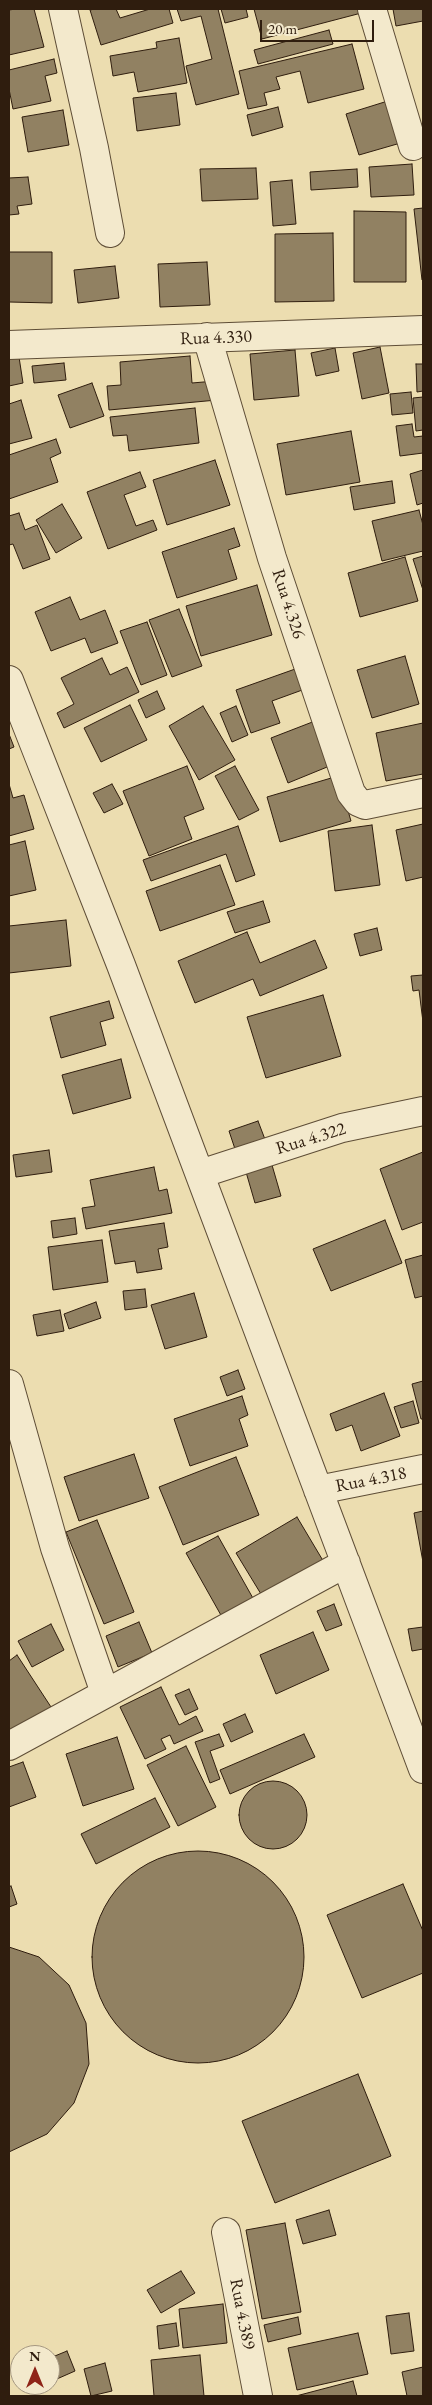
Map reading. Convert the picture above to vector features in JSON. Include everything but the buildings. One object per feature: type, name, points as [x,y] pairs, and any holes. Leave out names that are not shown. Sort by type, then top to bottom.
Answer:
[{"type":"street","points":[[63,9],[92,138],[110,233]]},
{"type":"street","points":[[372,9],[413,146]]},
{"type":"street","name":"Rua 4.330","points":[[9,346],[423,330]]},
{"type":"street","name":"Rua 4.326","points":[[207,337],[272,558],[351,793],[358,802],[365,805],[423,793]]},
{"type":"street","points":[[9,680],[121,966],[423,1769]]},
{"type":"street","name":"Rua 4.322","points":[[200,1174],[342,1128],[423,1111]]},
{"type":"street","points":[[9,1384],[54,1548],[105,1692]]},
{"type":"street","name":"Rua 4.318","points":[[318,1490],[423,1469]]},
{"type":"street","points":[[9,1746],[105,1692],[346,1563]]},
{"type":"street","name":"Rua 4.389","points":[[226,2232],[258,2396]]}]
